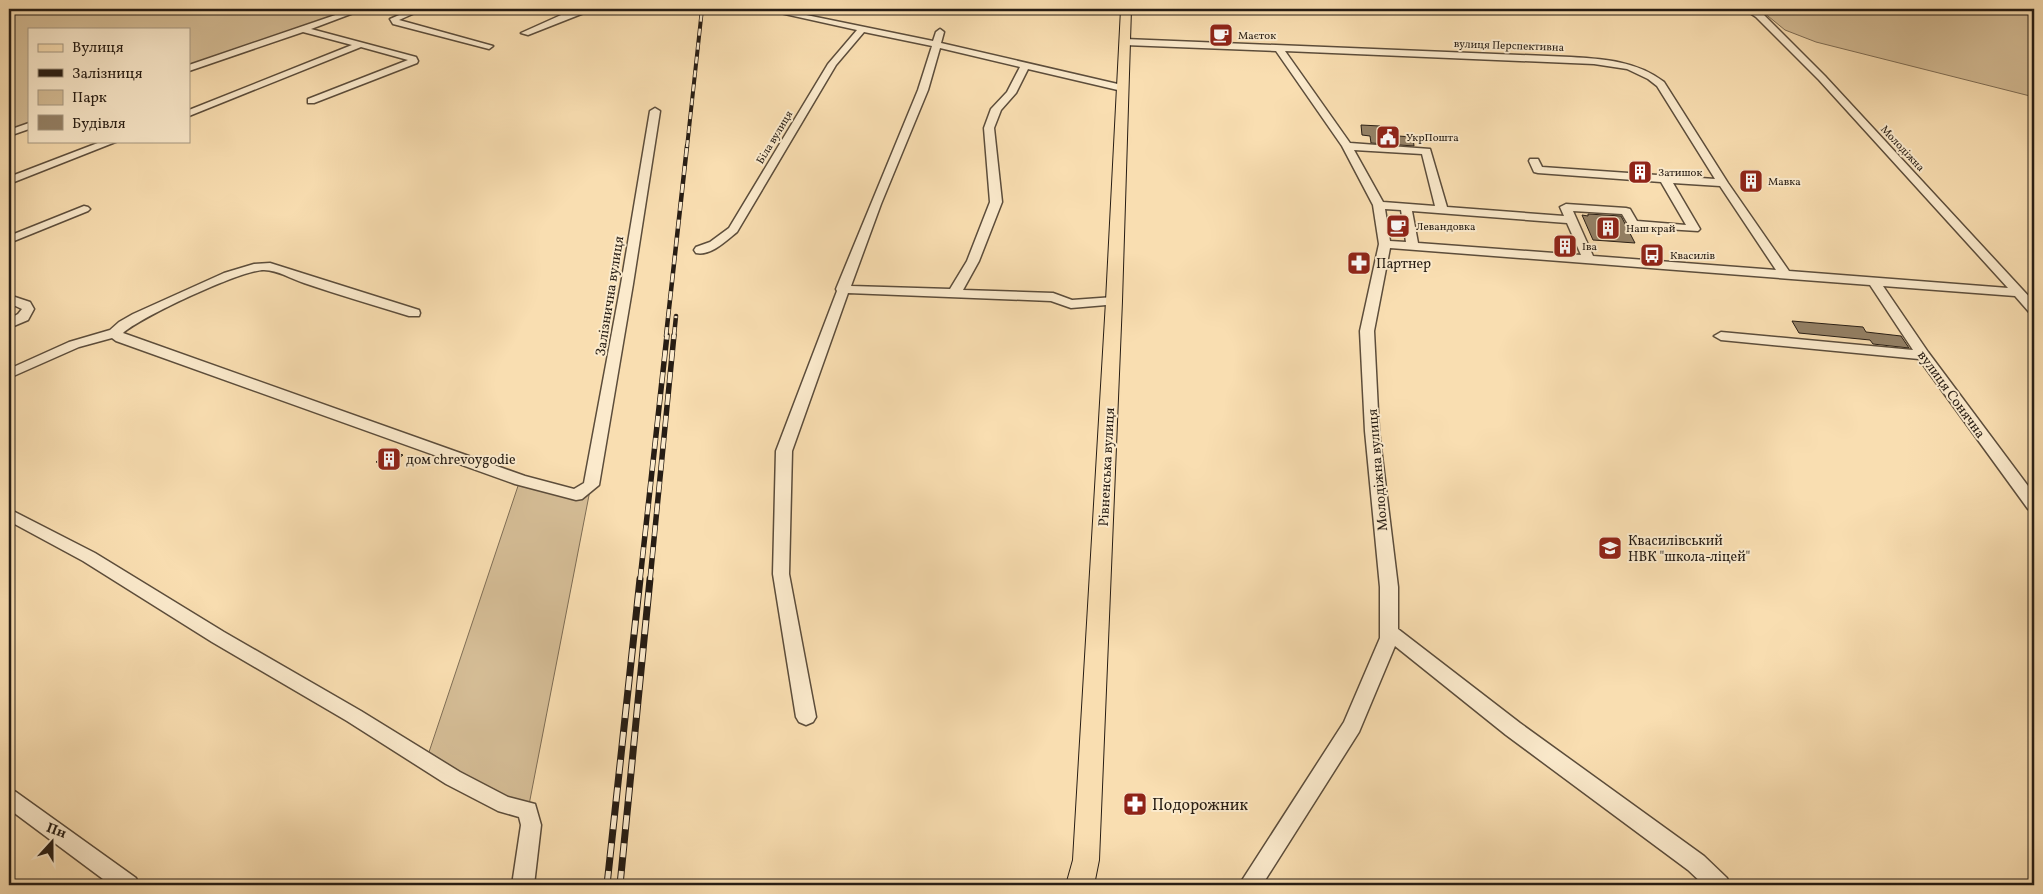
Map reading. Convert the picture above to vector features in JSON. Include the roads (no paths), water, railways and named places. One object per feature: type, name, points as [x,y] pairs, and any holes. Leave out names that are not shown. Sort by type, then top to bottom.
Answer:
[{"type":"main road","points":[[1124,45],[1129,9]]},
{"type":"main road","name":"Рівненська вулиця","points":[[1080,885],[1086,860],[1114,301],[1124,45]]},
{"type":"street","points":[[190,68],[360,9]]},
{"type":"street","points":[[420,9],[394,19],[396,22],[413,28],[489,46]]},
{"type":"street","points":[[525,33],[573,13],[590,9]]},
{"type":"street","points":[[766,9],[937,44],[1122,88]]},
{"type":"street","name":"Молодіжна","points":[[1748,9],[1759,15],[1816,72],[2034,309]]},
{"type":"street","name":"Біла вулиця","points":[[700,250],[714,245],[733,230],[832,64],[863,28]]},
{"type":"street","points":[[303,29],[362,44],[413,59],[414,61],[311,101]]},
{"type":"street","points":[[806,717],[781,574],[784,451],[842,289],[923,90],[940,32]]},
{"type":"street","points":[[190,113],[362,44]]},
{"type":"street","name":"вулиця Перспективна","points":[[1124,45],[1571,60],[1620,65],[1641,71],[1654,77],[1661,84],[1723,183],[1784,273]]},
{"type":"street","name":"Молодіжна вулиця","points":[[1250,885],[1352,726],[1389,638],[1390,610],[1372,431],[1367,331],[1380,276],[1385,244],[1379,205],[1347,146],[1279,49]]},
{"type":"street","points":[[954,294],[974,261],[996,202],[989,128],[996,108],[1011,93],[1025,66]]},
{"type":"street","name":"Залізнична вулиця","points":[[115,333],[121,338],[520,480],[576,495],[591,485],[627,284],[655,111]]},
{"type":"street","points":[[9,133],[28,126]]},
{"type":"street","points":[[9,181],[110,142]]},
{"type":"street","points":[[1347,146],[1426,152],[1442,210]]},
{"type":"street","points":[[1534,161],[1538,170],[1723,183]]},
{"type":"street","points":[[1588,258],[1566,207],[1626,212],[1632,224],[1694,229],[1665,179]]},
{"type":"street","points":[[1379,205],[1571,220]]},
{"type":"street","points":[[1406,208],[1413,246]]},
{"type":"street","points":[[9,240],[84,209]]},
{"type":"street","points":[[1385,244],[1784,273],[2021,293]]},
{"type":"street","points":[[9,374],[70,345],[115,333],[132,321],[190,292],[246,269],[264,266],[274,267],[305,280],[414,313]]},
{"type":"street","name":"вулиця Сонячна","points":[[1873,281],[1923,355],[2034,505]]},
{"type":"street","points":[[842,289],[1053,297],[1071,304],[1114,301]]},
{"type":"street","points":[[9,299],[25,305],[28,309],[23,317],[9,324]]},
{"type":"street","points":[[1721,336],[1923,355]]},
{"type":"street","points":[[9,514],[89,557],[354,716],[468,787],[506,805],[528,810],[531,825],[523,885]]},
{"type":"street","points":[[1388,631],[1513,729],[1696,863],[1719,885]]},
{"type":"street","points":[[9,798],[128,885]]},
{"type":"railway","points":[[687,147],[702,9]]},
{"type":"railway","points":[[666,336],[687,146]]},
{"type":"railway","points":[[674,336],[676,316]]},
{"type":"railway","points":[[640,580],[667,335]]},
{"type":"railway","points":[[650,580],[674,335]]},
{"type":"railway","points":[[607,885],[640,579]]},
{"type":"railway","points":[[620,885],[650,579]]},
{"type":"place","name":"Маєток","points":[[1221,35]]},
{"type":"place","name":"УкрПошта","points":[[1388,137]]},
{"type":"place","name":"Затишок","points":[[1640,172]]},
{"type":"place","name":"Мавка","points":[[1751,181]]},
{"type":"place","name":"Левандовка","points":[[1398,226]]},
{"type":"place","name":"Наш край","points":[[1608,228]]},
{"type":"place","name":"Іва","points":[[1565,246]]},
{"type":"place","name":"Квасилів","points":[[1652,255]]},
{"type":"place","name":"Партнер","points":[[1359,263]]},
{"type":"place","name":"дом chrevoygodie","points":[[389,459]]},
{"type":"place","name":"Квасилівський НВК \"школа-ліцей\"","points":[[1610,548]]},
{"type":"place","name":"Подорожник","points":[[1135,804]]}]
